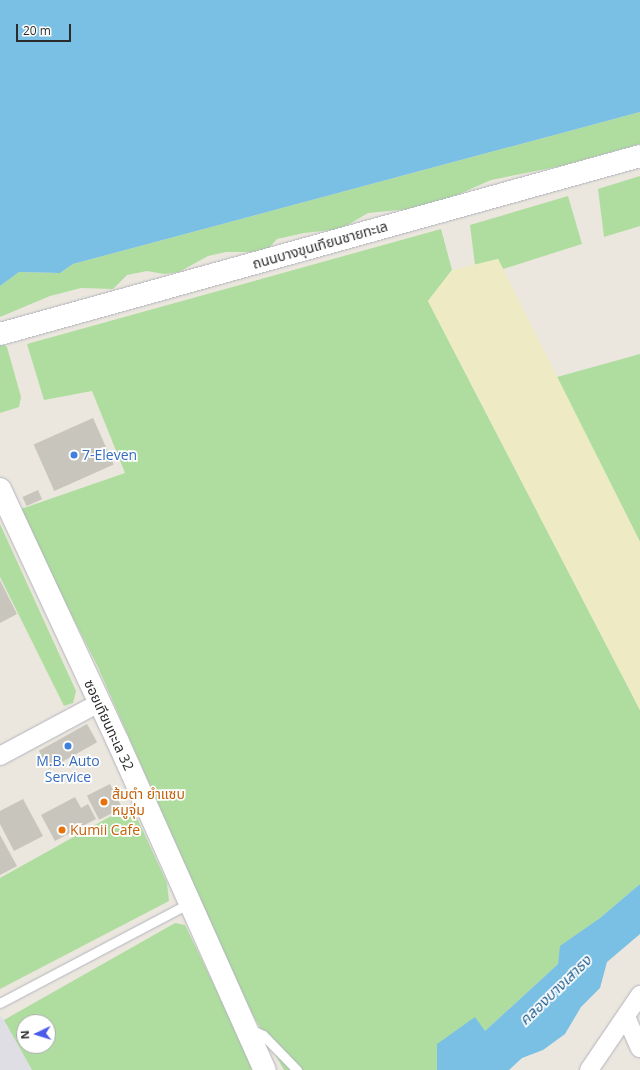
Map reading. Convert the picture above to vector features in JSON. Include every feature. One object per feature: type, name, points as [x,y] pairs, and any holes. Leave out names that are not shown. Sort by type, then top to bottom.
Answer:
[{"type":"main road","name":"ถนนบางขุนเทียนชายทะเล","points":[[0,334],[640,156]]},
{"type":"main road","name":"ซอยเทียนทะเล 32","points":[[0,489],[99,703],[188,904],[265,1070]]},
{"type":"street","points":[[0,756],[99,703]]},
{"type":"street","points":[[589,1070],[640,995]]},
{"type":"street","points":[[626,1017],[640,1048]]},
{"type":"lane","points":[[0,1003],[188,904]]},
{"type":"lane","points":[[245,1027],[263,1035],[297,1070]]},
{"type":"shaded area","points":[[0,1016],[4,1020],[16,1041],[16,1054],[23,1054],[32,1070],[0,1070]]},
{"type":"green space","points":[[640,112],[640,144],[561,166],[491,180],[430,207],[368,213],[341,229],[304,233],[277,239],[268,249],[251,252],[226,252],[208,256],[179,272],[164,274],[147,271],[127,275],[113,289],[81,288],[50,296],[0,317],[0,286],[19,272],[60,273],[73,264]]},
{"type":"green space","points":[[640,176],[640,226],[604,237],[598,189]]},
{"type":"green space","points":[[568,196],[582,244],[503,269],[498,259],[475,265],[470,225]]},
{"type":"green space","points":[[441,229],[452,270],[428,301],[640,710],[640,884],[600,918],[561,946],[558,964],[485,1031],[437,1070],[284,1070],[246,1003],[97,665],[18,510],[125,473],[92,391],[44,400],[27,344]]},
{"type":"green space","points":[[0,343],[7,347],[21,397],[19,407],[0,413]]},
{"type":"green space","points":[[640,354],[640,542],[557,377]]},
{"type":"green space","points":[[0,524],[76,691],[73,703],[64,706],[0,577]]},
{"type":"green space","points":[[131,805],[167,883],[169,901],[0,989],[0,878]]},
{"type":"green space","points":[[175,923],[185,925],[247,1053],[252,1070],[32,1070],[23,1054],[56,1054],[56,1014],[16,1014],[16,1041],[4,1020]]},
{"type":"sand","points":[[498,259],[640,542],[640,710],[428,301],[452,270]]},
{"type":"water","points":[[0,0],[640,0],[640,112],[73,264],[60,273],[19,272],[0,286]]},
{"type":"water","name":"คลองบางเสาธง","points":[[640,884],[640,934],[607,962],[600,988],[581,1007],[565,1034],[543,1050],[522,1058],[509,1070],[437,1070],[437,1044],[475,1017],[485,1031],[558,964],[560,946],[600,918]]},
{"type":"building","name":"7-Eleven","points":[[93,418],[114,465],[54,491],[34,444]]},
{"type":"building","points":[[38,490],[42,499],[27,506],[22,497]]},
{"type":"building","points":[[0,580],[17,614],[0,623]]},
{"type":"building","name":"M.B. Auto Service","points":[[87,724],[97,742],[49,769],[39,751]]},
{"type":"building","name":"ส้มตำ ยำแซบ หมูจุ่ม","points":[[110,784],[122,808],[99,820],[87,796]]},
{"type":"building","name":"Kumii Cafe","points":[[75,797],[81,808],[88,804],[96,819],[55,841],[41,815]]},
{"type":"building","points":[[23,799],[43,836],[14,851],[0,824],[0,811]]},
{"type":"building","points":[[0,835],[17,866],[0,875]]},
{"type":"place","name":"7-Eleven","points":[[74,455]]},
{"type":"place","name":"M.B. Auto Service","points":[[68,746]]},
{"type":"place","name":"ส้มตำ ยำแซบ หมูจุ่ม","points":[[104,802]]},
{"type":"place","name":"Kumii Cafe","points":[[62,830]]}]
